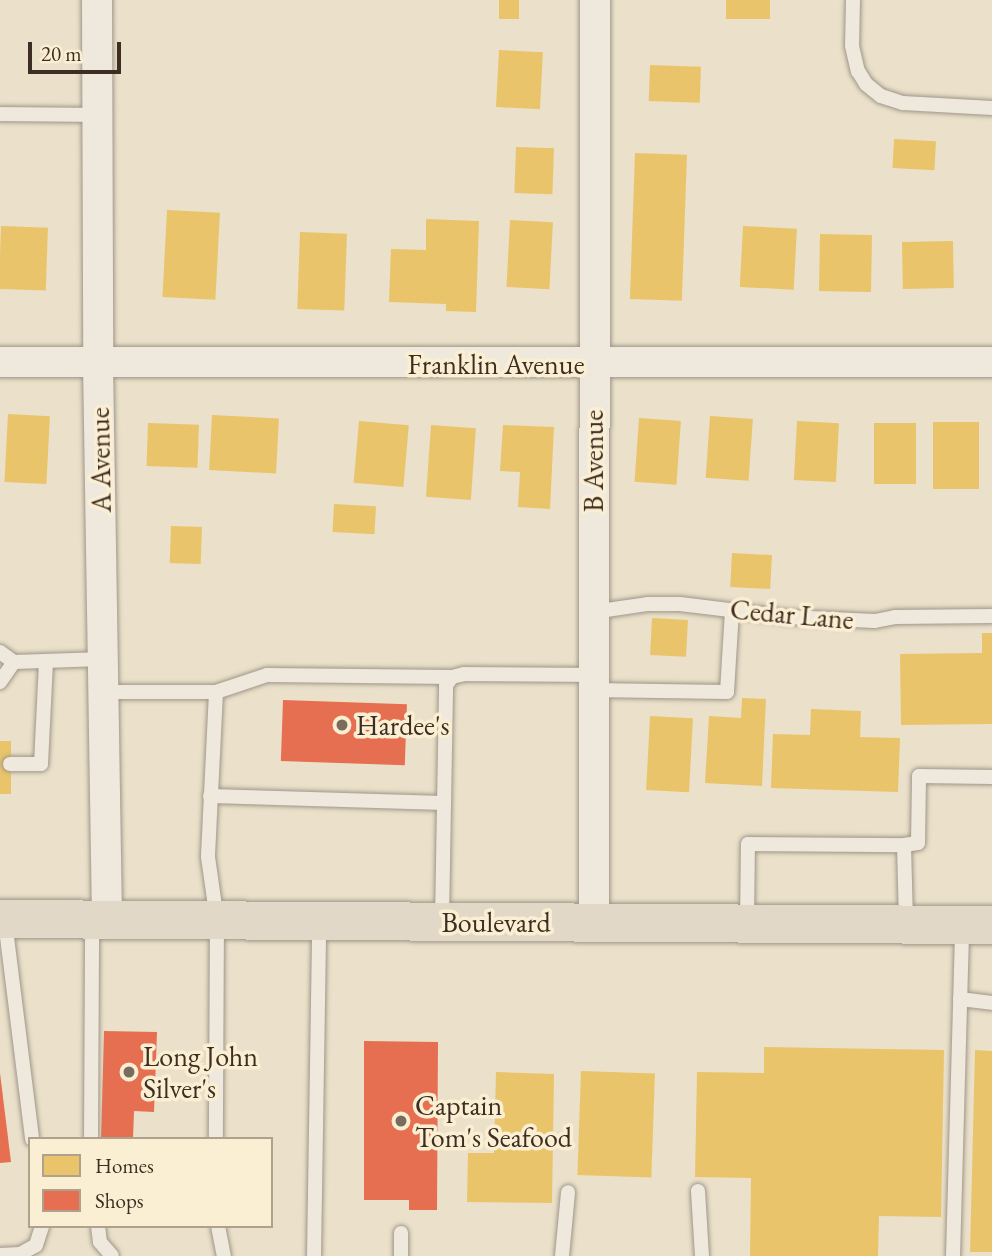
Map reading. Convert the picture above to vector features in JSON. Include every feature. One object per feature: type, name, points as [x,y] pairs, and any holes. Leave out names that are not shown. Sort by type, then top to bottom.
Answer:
[{"type":"main road","name":"Boulevard","points":[[2,919],[977,925]]},
{"type":"street","name":"A Avenue","points":[[97,0],[98,363],[104,691],[100,919]]},
{"type":"street","name":"B Avenue","points":[[594,923],[595,0]]},
{"type":"street","name":"Franklin Avenue","points":[[0,362],[593,365],[992,362]]},
{"type":"lane","points":[[853,0],[852,46],[858,71],[873,90],[902,103],[992,108]]},
{"type":"lane","points":[[0,114],[97,115]]},
{"type":"lane","name":"Cedar Lane","points":[[593,612],[648,604],[680,604],[875,621],[895,617],[992,616]]},
{"type":"lane","points":[[104,691],[216,692],[267,675],[452,677],[727,692],[732,610]]},
{"type":"lane","points":[[0,652],[14,662],[103,659]]},
{"type":"lane","points":[[10,764],[41,764],[46,661]]},
{"type":"lane","points":[[0,682],[14,662]]},
{"type":"lane","points":[[442,922],[446,685],[452,677]]},
{"type":"lane","points":[[216,692],[208,857],[217,920],[216,1137]]},
{"type":"lane","points":[[747,923],[748,844],[918,844],[919,776],[992,777]]},
{"type":"lane","points":[[210,796],[444,803]]},
{"type":"lane","points":[[904,845],[906,924]]},
{"type":"lane","points":[[2,919],[32,1137]]},
{"type":"lane","points":[[91,1137],[100,919]]},
{"type":"lane","points":[[314,1256],[319,921]]},
{"type":"lane","points":[[953,1256],[960,999],[977,925]]},
{"type":"lane","points":[[960,999],[992,1003]]},
{"type":"lane","points":[[698,1191],[702,1256]]},
{"type":"lane","points":[[562,1256],[568,1192]]},
{"type":"lane","points":[[0,1255],[20,1254],[36,1245],[41,1228]]},
{"type":"lane","points":[[98,1228],[100,1242],[111,1256]]},
{"type":"lane","points":[[218,1228],[224,1256]]},
{"type":"lane","points":[[401,1233],[401,1256]]},
{"type":"building: Homes","points":[[499,0],[519,0],[519,19],[499,19]]},
{"type":"building: Homes","points":[[726,0],[770,0],[770,19],[726,19]]},
{"type":"building: Homes","points":[[499,50],[543,52],[540,109],[496,107]]},
{"type":"building: Homes","points":[[650,65],[701,67],[700,103],[649,101]]},
{"type":"building: Homes","points":[[894,139],[936,141],[934,170],[892,168]]},
{"type":"building: Homes","points":[[516,147],[554,148],[552,194],[514,193]]},
{"type":"building: Homes","points":[[635,153],[687,155],[682,301],[630,299]]},
{"type":"building: Homes","points":[[167,210],[220,213],[215,300],[162,297]]},
{"type":"building: Homes","points":[[426,219],[479,221],[476,312],[446,311],[446,304],[389,302],[391,249],[426,250]]},
{"type":"building: Homes","points":[[510,220],[553,222],[549,289],[506,287]]},
{"type":"building: Homes","points":[[1,226],[48,228],[46,291],[0,289]]},
{"type":"building: Homes","points":[[743,226],[797,229],[794,290],[740,287]]},
{"type":"building: Homes","points":[[300,232],[347,234],[344,311],[297,309]]},
{"type":"building: Homes","points":[[820,234],[872,235],[871,292],[819,291]]},
{"type":"building: Homes","points":[[953,241],[954,288],[903,289],[902,242]]},
{"type":"building: Homes","points":[[8,414],[50,416],[46,484],[4,482]]},
{"type":"building: Homes","points":[[212,415],[279,419],[276,473],[209,470]]},
{"type":"building: Homes","points":[[710,416],[753,419],[749,481],[706,478]]},
{"type":"building: Homes","points":[[639,418],[681,421],[676,485],[635,482]]},
{"type":"building: Homes","points":[[359,421],[409,425],[403,487],[354,483]]},
{"type":"building: Homes","points":[[797,421],[839,423],[836,482],[794,480]]},
{"type":"building: Homes","points":[[933,422],[979,422],[979,489],[933,489]]},
{"type":"building: Homes","points":[[148,423],[199,425],[197,468],[146,466]]},
{"type":"building: Homes","points":[[874,423],[916,423],[916,484],[874,484]]},
{"type":"building: Homes","points":[[431,425],[476,428],[471,500],[426,497]]},
{"type":"building: Homes","points":[[503,425],[554,427],[550,509],[518,507],[520,472],[500,471]]},
{"type":"building: Homes","points":[[334,504],[376,506],[374,534],[333,532]]},
{"type":"building: Homes","points":[[171,526],[202,527],[201,564],[170,563]]},
{"type":"building: Homes","points":[[732,553],[772,555],[770,589],[730,587]]},
{"type":"building: Homes","points":[[652,618],[688,620],[686,657],[650,655]]},
{"type":"building: Homes","points":[[982,633],[992,633],[992,724],[901,725],[900,654],[982,653]]},
{"type":"building: Homes","points":[[742,698],[766,699],[762,786],[705,783],[709,716],[741,718]]},
{"type":"building: Homes","points":[[811,709],[861,711],[860,737],[900,738],[898,792],[771,788],[773,734],[810,735]]},
{"type":"building: Homes","points":[[650,716],[693,718],[689,792],[646,790]]},
{"type":"building: Homes","points":[[0,741],[11,741],[11,794],[0,794]]},
{"type":"building: Homes","points":[[764,1047],[944,1050],[941,1217],[879,1216],[878,1256],[750,1256],[751,1178],[695,1177],[697,1072],[764,1073]]},
{"type":"building: Homes","points":[[975,1050],[992,1051],[992,1252],[970,1252]]},
{"type":"building: Homes","points":[[581,1071],[655,1074],[651,1178],[577,1175]]},
{"type":"building: Homes","points":[[496,1072],[554,1074],[552,1203],[467,1202],[468,1153],[494,1153]]},
{"type":"building: Shops","points":[[283,700],[407,704],[405,765],[281,761]]},
{"type":"building: Shops","name":"Long John Silver's","points":[[104,1031],[157,1032],[154,1112],[134,1111],[133,1137],[101,1137]]},
{"type":"building: Shops","name":"Captain Tom's Seafood","points":[[364,1041],[438,1042],[437,1210],[409,1210],[409,1200],[364,1200]]},
{"type":"building: Shops","points":[[0,1073],[11,1162],[0,1163]]},
{"type":"place","name":"Hardee's","points":[[342,725]]},
{"type":"place","name":"Long John Silver's","points":[[129,1072]]},
{"type":"place","name":"Captain Tom's Seafood","points":[[401,1121]]}]
